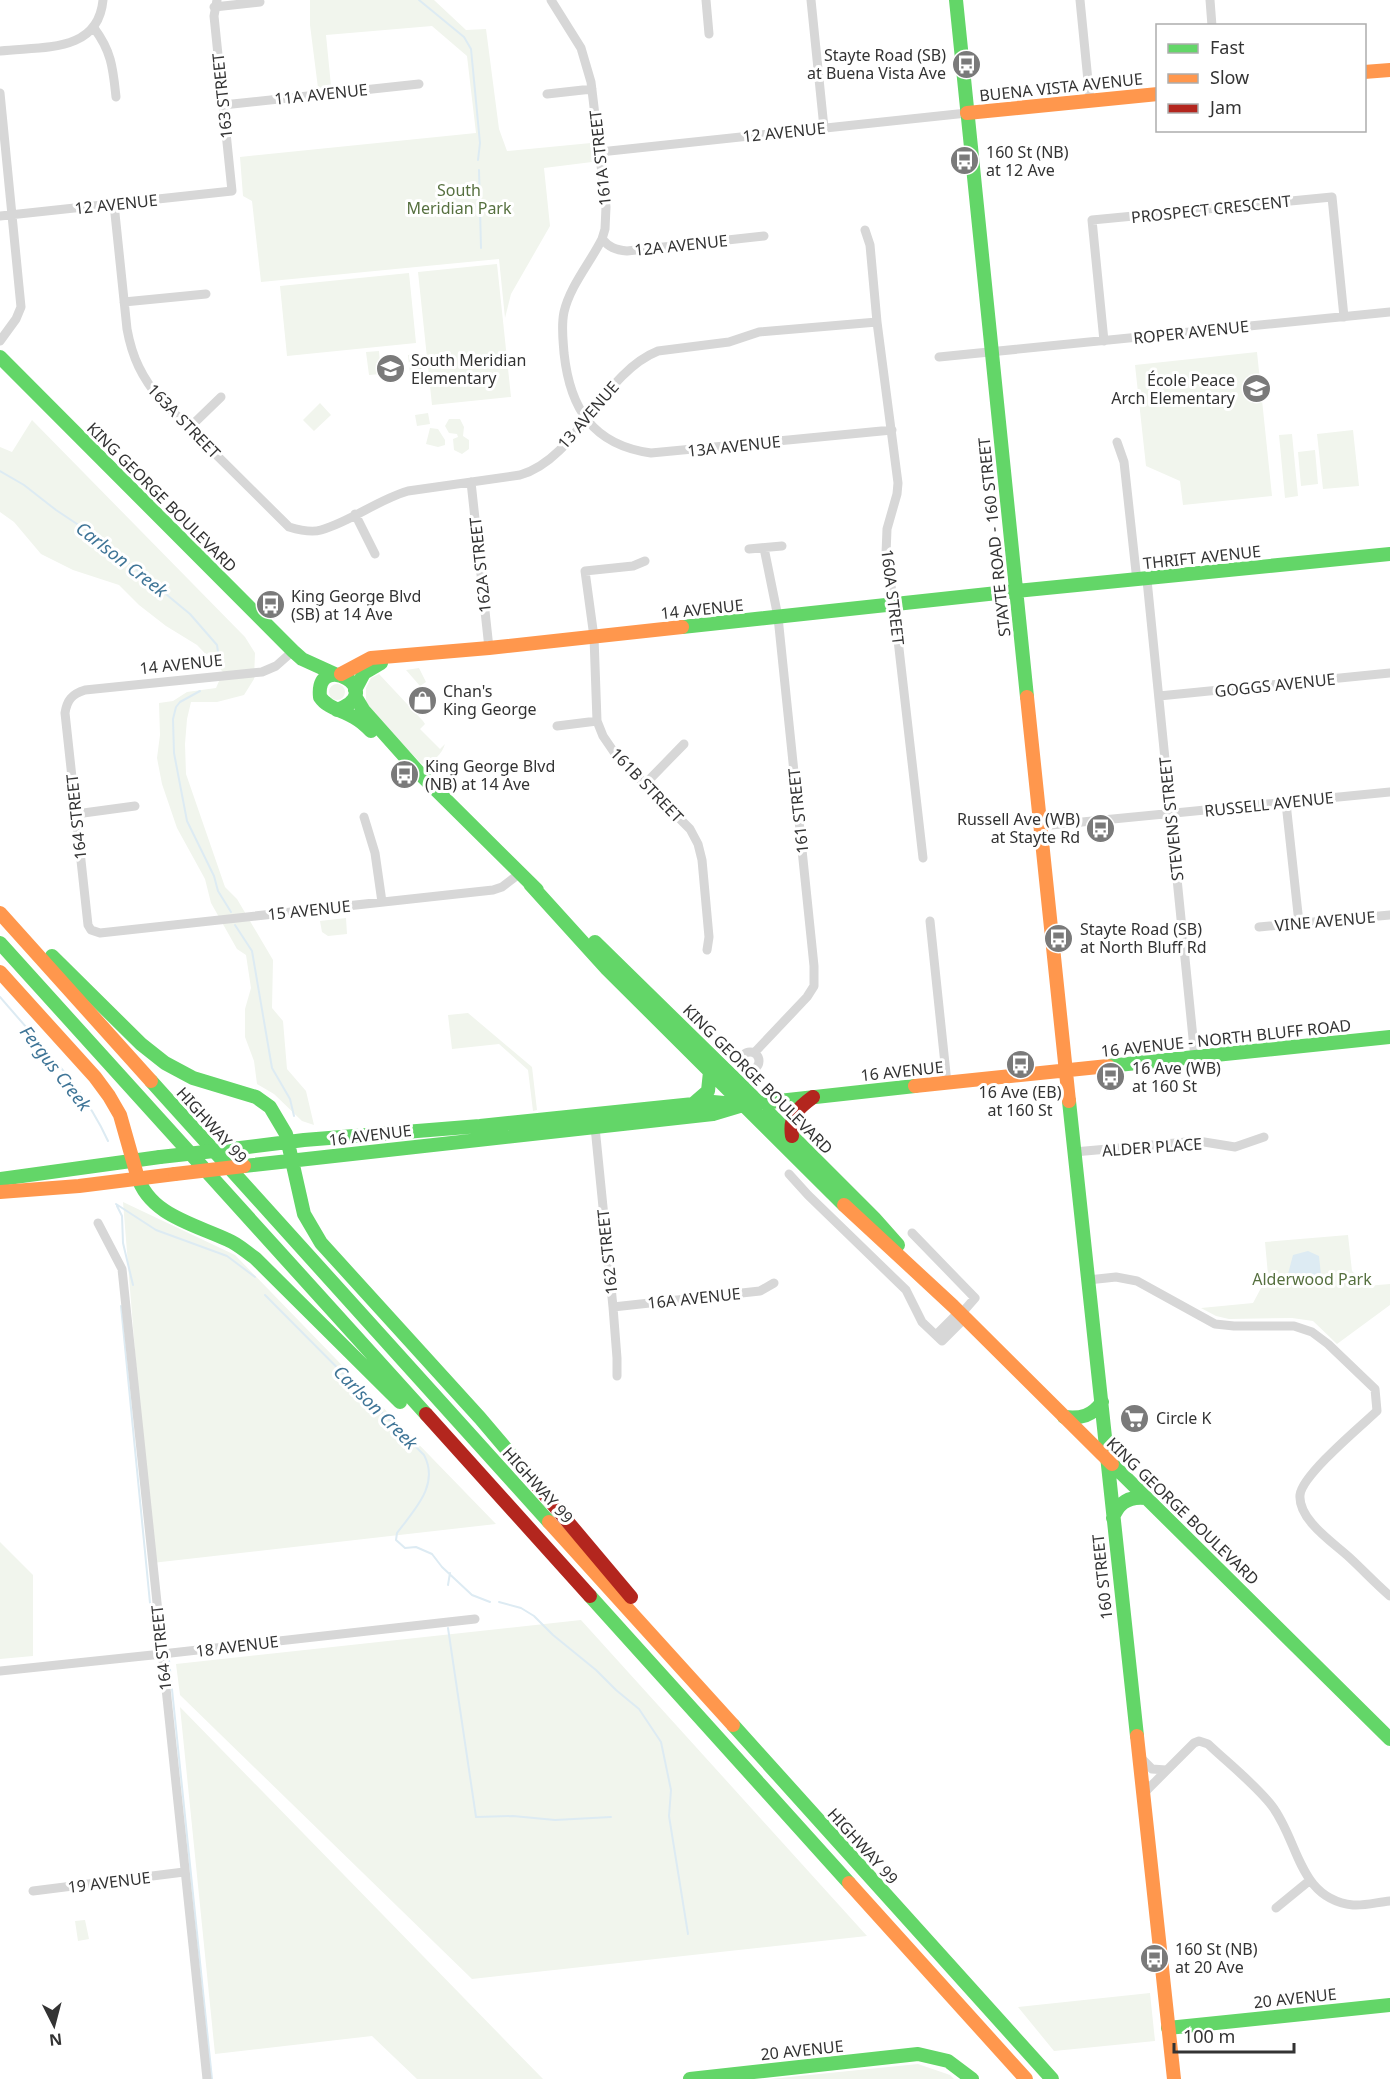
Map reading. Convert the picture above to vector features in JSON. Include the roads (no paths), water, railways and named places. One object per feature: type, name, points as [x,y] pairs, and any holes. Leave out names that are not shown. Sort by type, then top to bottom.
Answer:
[{"type":"main road","name":"STAYTE ROAD - 160 STREET","points":[[956,0],[1066,1071]]},
{"type":"main road","points":[[1366,72],[1390,70]]},
{"type":"main road","name":"BUENA VISTA AVENUE","points":[[967,113],[1156,94]]},
{"type":"main road","name":"KING GEORGE BOULEVARD","points":[[0,357],[298,655],[320,689]]},
{"type":"main road","name":"THRIFT AVENUE","points":[[1016,591],[1390,554]]},
{"type":"main road","name":"14 AVENUE","points":[[338,674],[371,658],[489,648],[1016,591]]},
{"type":"main road","name":"KING GEORGE BOULEVARD","points":[[298,655],[338,674]]},
{"type":"main road","name":"14 AVENUE","points":[[355,693],[364,673],[391,658]]},
{"type":"main road","points":[[338,674],[351,680],[355,693],[349,706],[337,710],[331,709],[322,701],[320,689],[325,679],[338,674]]},
{"type":"main road","name":"KING GEORGE BOULEVARD","points":[[355,693],[364,711],[422,776],[519,874],[635,980],[759,1103],[874,1218],[960,1312],[1390,1739]]},
{"type":"main road","name":"KING GEORGE BOULEVARD","points":[[337,710],[355,717],[422,776]]},
{"type":"main road","name":"KING GEORGE BOULEVARD","points":[[530,884],[620,982],[743,1105],[866,1227],[960,1312]]},
{"type":"main road","points":[[0,902],[57,962],[153,1054],[193,1078],[248,1094],[264,1102],[276,1115],[288,1142],[301,1206],[321,1243],[505,1447],[684,1660],[766,1763]]},
{"type":"main road","name":"HIGHWAY 99","points":[[0,913],[1052,2079]]},
{"type":"main road","points":[[0,943],[1026,2079]]},
{"type":"main road","points":[[0,972],[103,1087],[120,1115],[138,1179],[149,1198],[164,1212],[231,1241],[255,1258],[553,1556]]},
{"type":"main road","name":"16 AVENUE - NORTH BLUFF ROAD","points":[[1066,1071],[1390,1037]]},
{"type":"main road","name":"16 AVENUE","points":[[0,1192],[138,1179],[445,1142],[713,1114],[759,1103],[1066,1071]]},
{"type":"main road","name":"160 STREET","points":[[1066,1071],[1174,2079]]},
{"type":"main road","points":[[693,1104],[703,1098],[710,1089],[710,1072]]},
{"type":"main road","points":[[792,1136],[790,1125],[797,1108],[813,1097]]},
{"type":"main road","name":"16 AVENUE","points":[[0,1179],[288,1142],[480,1126],[713,1102],[743,1105]]},
{"type":"main road","points":[[595,1127],[609,1113]]},
{"type":"main road","points":[[445,1142],[454,1136],[476,1131],[480,1126]]},
{"type":"main road","points":[[1064,1416],[1088,1417],[1102,1402]]},
{"type":"main road","points":[[1113,1518],[1119,1504],[1132,1497],[1146,1498]]},
{"type":"main road","name":"20 AVENUE","points":[[1168,2028],[1390,2005]]},
{"type":"main road","name":"20 AVENUE","points":[[690,2079],[918,2054],[942,2058],[959,2066],[972,2079]]},
{"type":"street","points":[[0,51],[66,44],[82,39],[94,28],[102,14],[103,0]]},
{"type":"street","points":[[706,0],[709,34]]},
{"type":"street","points":[[811,0],[824,128]]},
{"type":"street","points":[[1080,0],[1090,101]]},
{"type":"street","points":[[1210,0],[1212,24]]},
{"type":"street","name":"161A STREET","points":[[555,1],[581,48],[592,89],[606,207],[602,239],[567,301],[562,324],[568,381],[573,397],[586,419]]},
{"type":"street","points":[[215,3],[260,2]]},
{"type":"street","name":"163 STREET","points":[[215,3],[232,191]]},
{"type":"street","points":[[94,28],[105,43],[110,55],[116,98]]},
{"type":"street","name":"11A AVENUE","points":[[223,105],[419,84]]},
{"type":"street","points":[[547,94],[592,89]]},
{"type":"street","points":[[0,93],[21,308],[0,341]]},
{"type":"street","name":"12 AVENUE","points":[[600,152],[967,113]]},
{"type":"street","name":"12 AVENUE","points":[[0,216],[232,191]]},
{"type":"street","name":"PROSPECT CRESCENT","points":[[1104,341],[1092,220],[1332,197],[1344,317]]},
{"type":"street","name":"163A STREET","points":[[114,204],[130,348],[138,368],[154,393],[289,527],[303,531]]},
{"type":"street","name":"160A STREET","points":[[865,230],[870,244],[877,322],[892,429],[897,494],[886,541],[923,858]]},
{"type":"street","name":"12A AVENUE","points":[[602,239],[609,247],[627,251],[764,236]]},
{"type":"street","points":[[124,302],[206,294]]},
{"type":"street","name":"ROPER AVENUE","points":[[992,351],[1390,312]]},
{"type":"street","name":"13 AVENUE","points":[[303,531],[320,530],[392,496],[408,491],[534,470],[547,462],[630,368],[647,355],[658,351],[729,342],[759,332],[877,322]]},
{"type":"street","points":[[939,357],[992,351]]},
{"type":"street","points":[[189,428],[221,397]]},
{"type":"street","name":"13A AVENUE","points":[[586,419],[595,429],[619,445],[651,453],[892,429]]},
{"type":"street","name":"STEVENS STREET","points":[[1117,442],[1124,462],[1159,696],[1195,1058]]},
{"type":"street","name":"162A STREET","points":[[471,482],[489,648]]},
{"type":"street","points":[[355,514],[375,554]]},
{"type":"street","points":[[749,549],[782,546]]},
{"type":"street","name":"161 STREET","points":[[754,1053],[807,997],[814,986],[814,966],[778,617],[764,548]]},
{"type":"street","name":"161B STREET","points":[[645,561],[633,566],[585,571],[594,637],[597,721],[611,749],[690,829],[698,844],[702,860],[709,937],[708,950]]},
{"type":"street","name":"14 AVENUE","points":[[69,700],[85,690],[262,672],[298,655]]},
{"type":"street","name":"GOGGS AVENUE","points":[[1159,696],[1390,673]]},
{"type":"street","name":"164 STREET","points":[[69,700],[65,713],[88,925],[94,933]]},
{"type":"street","points":[[557,726],[597,721]]},
{"type":"street","points":[[645,784],[684,744]]},
{"type":"street","name":"RUSSELL AVENUE","points":[[1041,826],[1390,792]]},
{"type":"street","points":[[1286,803],[1299,923]]},
{"type":"street","points":[[76,814],[135,806]]},
{"type":"street","points":[[364,817],[375,853],[382,902]]},
{"type":"street","name":"15 AVENUE","points":[[94,933],[493,890],[502,887],[519,874]]},
{"type":"street","name":"VINE AVENUE","points":[[1259,927],[1390,915]]},
{"type":"street","points":[[930,921],[947,1083]]},
{"type":"street","name":"162 STREET","points":[[595,1127],[613,1307],[616,1376]]},
{"type":"street","name":"ALDER PLACE","points":[[1074,1152],[1198,1141],[1235,1147],[1244,1146],[1264,1137]]},
{"type":"street","points":[[789,1174],[906,1290],[922,1322],[939,1338],[975,1298],[912,1233]]},
{"type":"street","name":"164 STREET","points":[[98,1223],[122,1269],[207,2079]]},
{"type":"street","points":[[1088,1280],[1116,1277],[1137,1281],[1215,1324],[1294,1326],[1312,1332],[1328,1344],[1375,1389],[1377,1411],[1322,1462],[1306,1481],[1300,1494],[1303,1509],[1319,1532],[1390,1596]]},
{"type":"street","name":"16A AVENUE","points":[[613,1307],[760,1291],[774,1283]]},
{"type":"street","name":"18 AVENUE","points":[[0,1671],[475,1618]]},
{"type":"street","points":[[1142,1795],[1194,1743],[1199,1741],[1208,1744],[1270,1804],[1281,1819],[1309,1881],[1317,1890],[1339,1901],[1354,1905],[1390,1901]]},
{"type":"street","points":[[1138,1753],[1144,1763],[1152,1769],[1166,1770]]},
{"type":"street","name":"19 AVENUE","points":[[33,1891],[184,1872]]},
{"type":"street","points":[[1276,1908],[1309,1881]]},
{"type":"waterway","points":[[419,0],[464,37],[471,49],[480,143],[478,160]]},
{"type":"waterway","points":[[479,170],[481,248]]},
{"type":"waterway","name":"Carlson Creek","points":[[0,471],[24,485],[98,538],[190,614],[217,645],[220,666]]},
{"type":"waterway","name":"Carlson Creek","points":[[200,691],[180,702],[176,707],[173,719],[174,753],[187,821],[214,876],[218,891],[231,912]]},
{"type":"waterway","name":"Carlson Creek","points":[[235,925],[252,951],[272,1068],[290,1099],[294,1116]]},
{"type":"waterway","name":"Fergus Creek","points":[[0,997],[73,1083],[108,1141]]},
{"type":"waterway","points":[[116,1204],[156,1230],[227,1256],[255,1277]]},
{"type":"waterway","points":[[117,1206],[122,1216],[123,1243],[133,1285]]},
{"type":"waterway","name":"Carlson Creek","points":[[265,1295],[424,1455],[428,1466],[427,1487],[423,1497],[397,1533],[396,1540],[405,1548],[416,1547],[432,1554],[442,1567],[472,1595],[490,1602]]},
{"type":"waterway","points":[[121,1306],[154,1644],[158,1648]]},
{"type":"waterway","points":[[448,1585],[450,1573]]},
{"type":"waterway","points":[[499,1602],[521,1608],[534,1616],[639,1709],[661,1742],[671,1790],[669,1816],[688,1934]]},
{"type":"waterway","points":[[448,1628],[476,1817],[513,1816],[555,1820],[611,1817]]},
{"type":"waterway","points":[[169,1660],[212,2079]]},
{"type":"place","name":"Stayte Road (SB) at Buena Vista Ave","points":[[967,64]]},
{"type":"place","name":"160 St (NB) at 12 Ave","points":[[965,161]]},
{"type":"place","name":"South Meridian Elementary","points":[[390,369]]},
{"type":"place","name":"École Peace Arch Elementary","points":[[1256,389]]},
{"type":"place","name":"King George Blvd (SB) at 14 Ave","points":[[270,605]]},
{"type":"place","name":"Chan's King George","points":[[422,700]]},
{"type":"place","name":"King George Blvd (NB) at 14 Ave","points":[[404,775]]},
{"type":"place","name":"Russell Ave (WB) at Stayte Rd","points":[[1101,828]]},
{"type":"place","name":"Stayte Road (SB) at North Bluff Rd","points":[[1059,938]]},
{"type":"place","name":"16 Ave (EB) at 160 St","points":[[1020,1064]]},
{"type":"place","name":"16 Ave (WB) at 160 St","points":[[1111,1077]]},
{"type":"place","name":"Circle K","points":[[1135,1418]]},
{"type":"place","name":"160 St (NB) at 20 Ave","points":[[1154,1958]]},
{"type":"park label","name":"South Meridian Park","points":[[459,199]]},
{"type":"park label","name":"Alderwood Park","points":[[1312,1279]]}]
